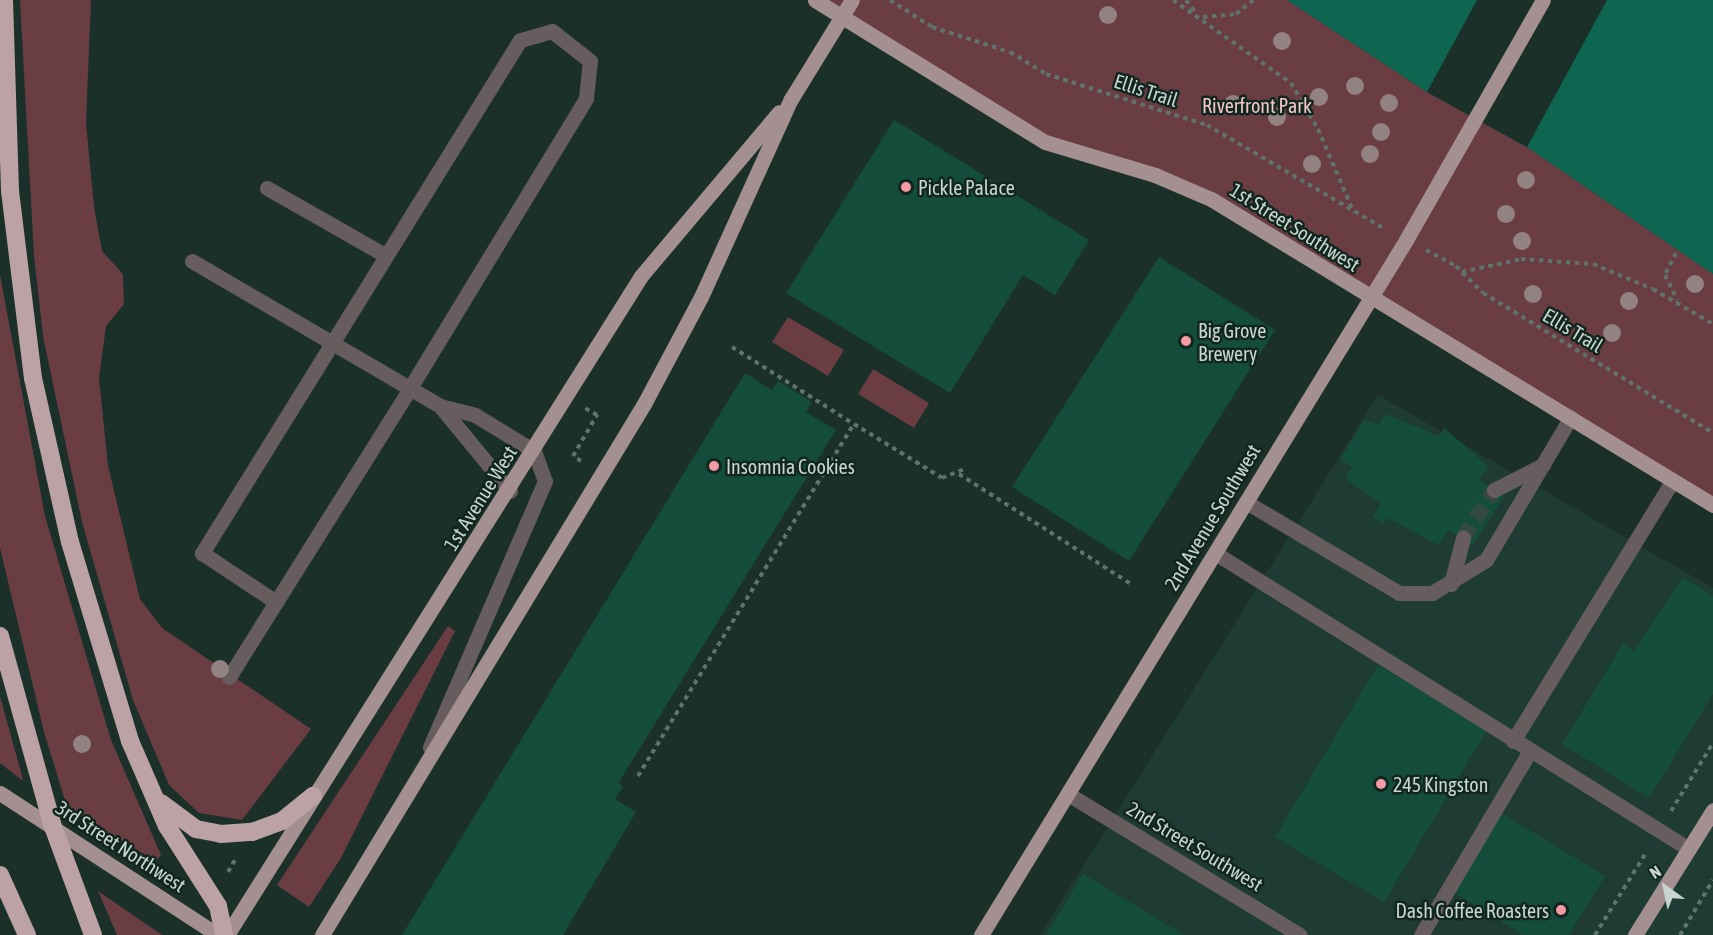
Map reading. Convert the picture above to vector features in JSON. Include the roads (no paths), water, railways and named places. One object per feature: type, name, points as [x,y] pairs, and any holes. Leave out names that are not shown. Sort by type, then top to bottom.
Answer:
[{"type":"highway","points":[[4,0],[10,191],[33,378],[94,634],[152,795],[218,906],[226,935]]},
{"type":"highway","points":[[0,636],[52,824],[93,935]]},
{"type":"highway","points":[[152,795],[186,824],[221,834],[252,832],[282,821],[313,796]]},
{"type":"highway","points":[[0,876],[27,935]]},
{"type":"main road","name":"1st Street Southwest","points":[[815,0],[1045,142],[1155,175],[1211,199],[1713,505]]},
{"type":"main road","name":"1st Avenue West","points":[[322,935],[644,404],[701,297],[791,99],[852,0]]},
{"type":"main road","name":"2nd Avenue Southwest","points":[[981,935],[1477,120],[1543,0]]},
{"type":"main road","name":"1st Avenue West","points":[[226,935],[510,491],[641,276],[791,99]]},
{"type":"main road","name":"3rd Street Northwest","points":[[0,793],[218,935]]},
{"type":"main road","points":[[1635,935],[1713,810]]},
{"type":"street","points":[[229,677],[276,602],[410,388],[586,98],[590,61],[552,31],[520,40],[202,553],[276,602]]},
{"type":"street","points":[[267,188],[385,255]]},
{"type":"street","points":[[192,261],[440,406],[476,415],[534,451],[545,481],[414,782]]},
{"type":"street","points":[[440,406],[510,491]]},
{"type":"street","points":[[1246,502],[1399,592],[1419,596],[1451,584],[1486,560],[1571,417]]},
{"type":"street","points":[[1494,490],[1543,465]]},
{"type":"street","points":[[1513,741],[1673,480]]},
{"type":"street","points":[[1451,584],[1463,538]]},
{"type":"street","points":[[1215,553],[1689,849]]},
{"type":"street","points":[[1421,935],[1530,751]]},
{"type":"street","name":"2nd Street Southwest","points":[[1068,794],[1300,935]]},
{"type":"tunnel","points":[[1463,538],[1494,490]]},
{"type":"place","name":"Pickle Palace","points":[[906,187]]},
{"type":"place","name":"Big Grove Brewery","points":[[1186,341]]},
{"type":"place","name":"Insomnia Cookies","points":[[714,466]]},
{"type":"place","name":"245 Kingston","points":[[1381,784]]},
{"type":"place","name":"Dash Coffee Roasters","points":[[1561,910]]},
{"type":"park label","name":"Riverfront Park","points":[[1257,105]]}]
